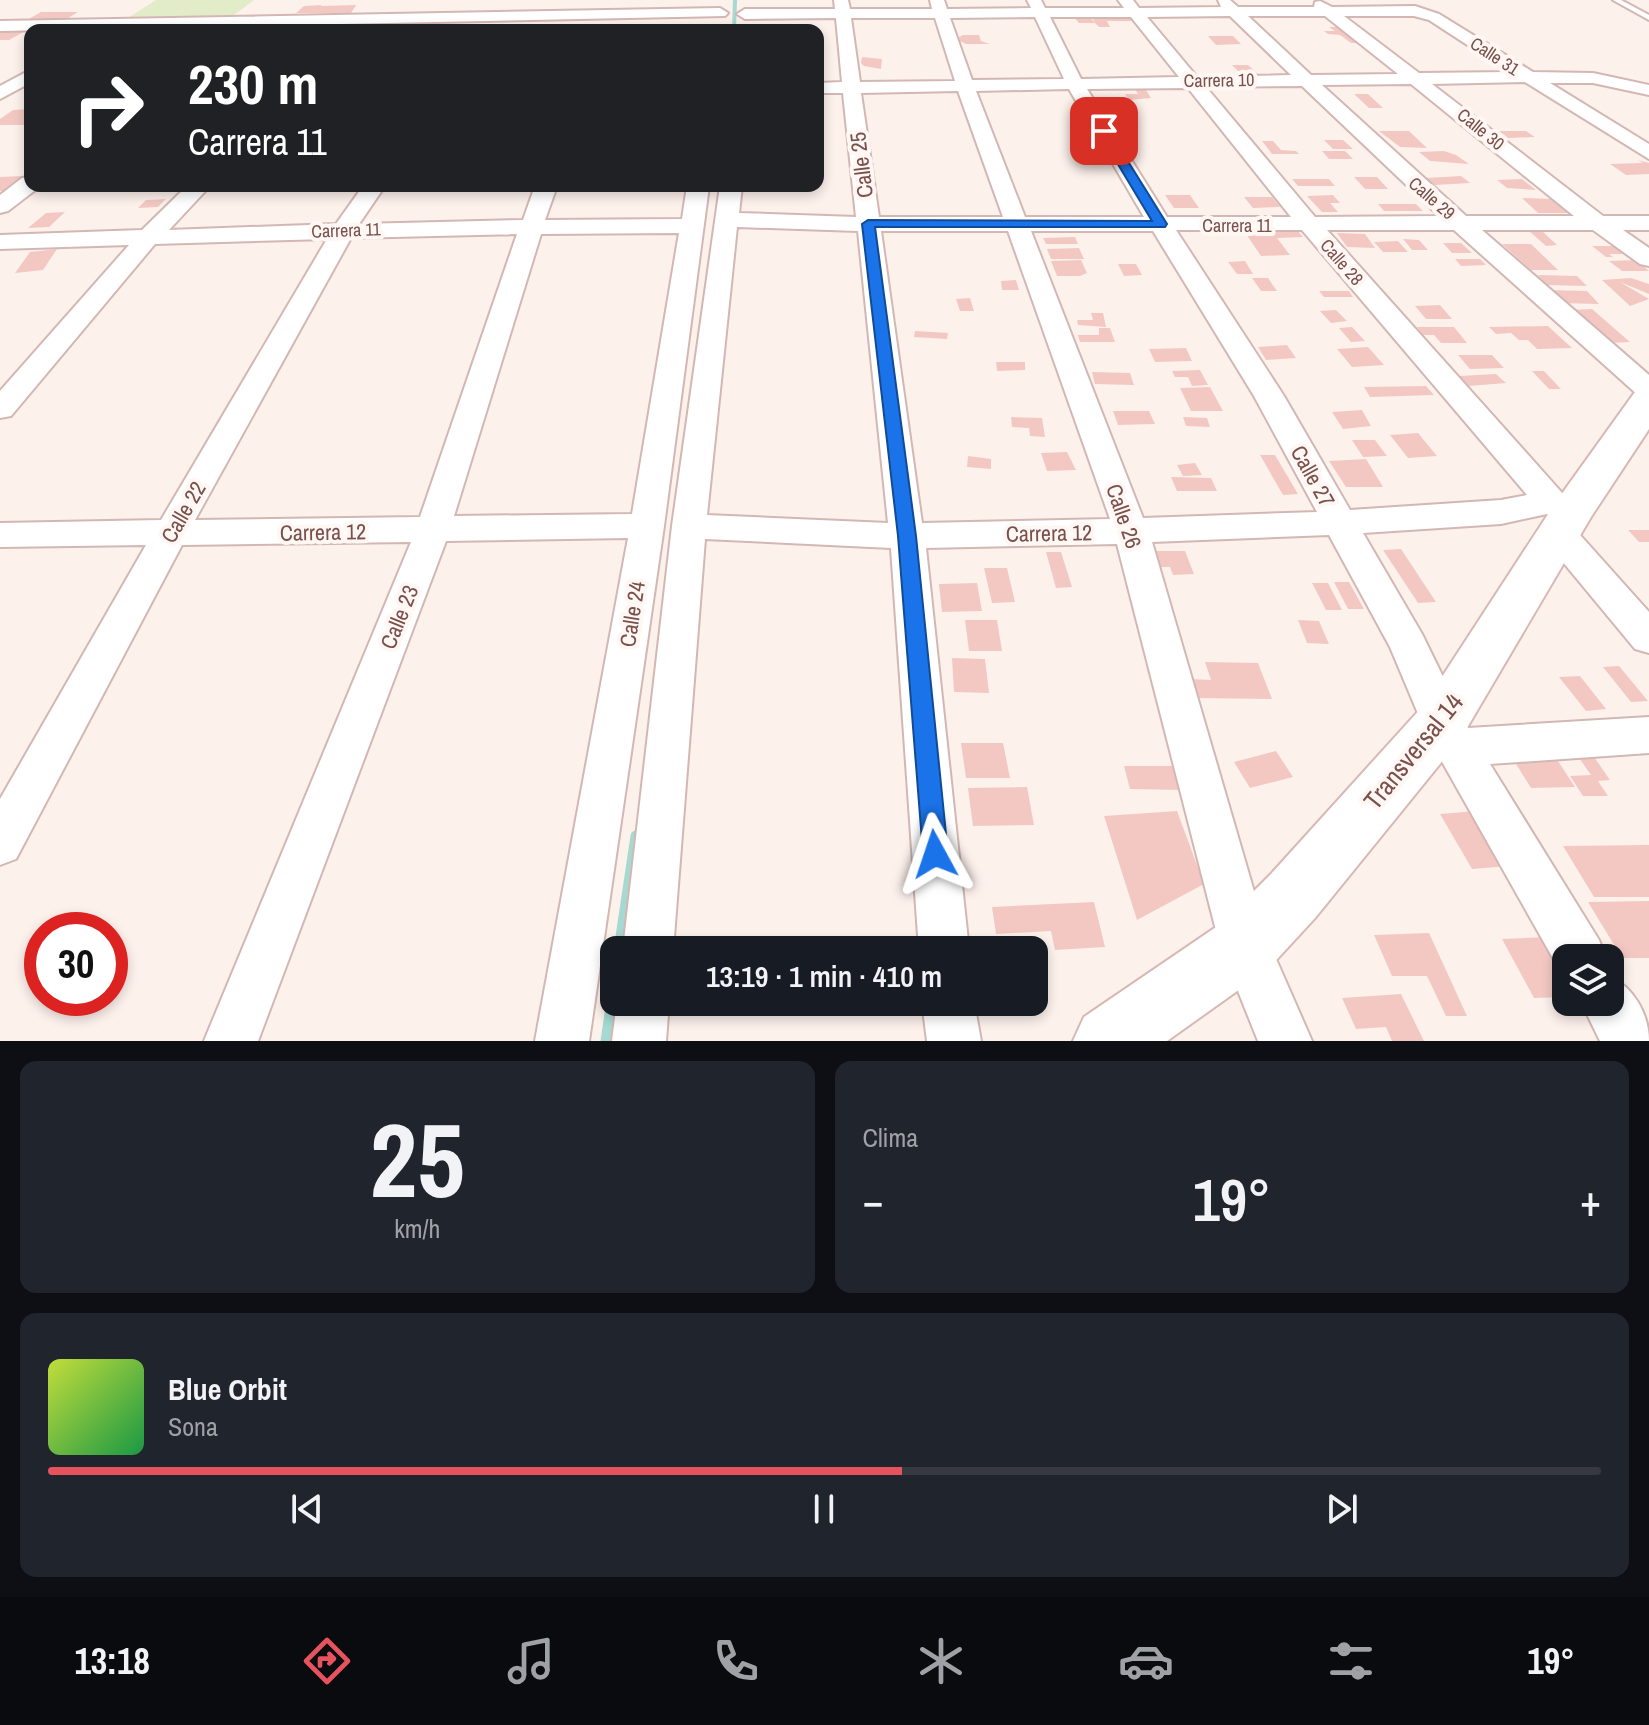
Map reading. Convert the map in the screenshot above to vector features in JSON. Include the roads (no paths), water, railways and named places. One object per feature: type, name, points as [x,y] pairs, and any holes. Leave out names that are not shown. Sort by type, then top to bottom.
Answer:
[{"type":"street","points":[[357,24],[380,0]]},
{"type":"street","points":[[482,23],[497,0]]},
{"type":"street","points":[[110,24],[140,5]]},
{"type":"street","name":"Calle 28","points":[[1129,5],[1310,225],[1561,517],[1649,638]]},
{"type":"street","name":"Calle 29","points":[[1227,5],[1463,226],[1649,390]]},
{"type":"street","points":[[744,15],[842,7],[1319,5]]},
{"type":"street","name":"Calle 31","points":[[1319,5],[1426,14],[1649,153]]},
{"type":"street","name":"Calle 30","points":[[1319,5],[1419,79],[1597,224],[1649,259]]},
{"type":"street","name":"Calle 26","points":[[940,6],[965,85],[1131,531],[1245,946],[1285,1041]]},
{"type":"street","name":"Calle 27","points":[[1038,6],[1074,82],[1269,396],[1408,645],[1449,734],[1573,944]]},
{"type":"street","points":[[419,24],[482,23],[720,7]]},
{"type":"street","name":"Calle 25","points":[[842,7],[907,536],[943,936]]},
{"type":"street","points":[[235,24],[256,8]]},
{"type":"street","points":[[0,26],[24,26]]},
{"type":"street","name":"Carrera 10","points":[[824,88],[1528,77],[1619,82],[1649,90]]},
{"type":"street","points":[[0,94],[24,79]]},
{"type":"street","points":[[0,101],[24,101]]},
{"type":"street","points":[[0,206],[24,188]]},
{"type":"street","points":[[0,409],[148,238],[193,192]]},
{"type":"street","name":"Calle 22","points":[[0,843],[170,534],[344,229],[370,192]]},
{"type":"street","name":"Calle 23","points":[[231,1041],[433,531],[499,319],[544,192]]},
{"type":"street","name":"Calle 24","points":[[562,1041],[647,526],[697,192]]},
{"type":"street","name":"Carrera 11","points":[[730,203],[868,224],[1463,226],[1649,223]]},
{"type":"street","name":"Calle 24","points":[[649,936],[689,526],[730,203]]},
{"type":"street","name":"Carrera 11","points":[[0,242],[344,229],[692,226]]},
{"type":"street","name":"Transversal 14","points":[[1108,1041],[1245,946],[1449,734],[1561,517],[1649,400]]},
{"type":"street","name":"Carrera 12","points":[[689,526],[907,536],[1339,523],[1501,512],[1561,517]]},
{"type":"street","name":"Carrera 12","points":[[0,535],[647,526]]},
{"type":"street","points":[[1449,734],[1649,735]]},
{"type":"street","points":[[639,1041],[642,1016]]},
{"type":"street","points":[[1615,1016],[1630,1041]]},
{"type":"lane","points":[[1616,0],[1649,18]]},
{"type":"waterway","points":[[734,24],[735,0]]},
{"type":"waterway","points":[[621,936],[636,836]]},
{"type":"waterway","points":[[606,1041],[610,1016]]}]
